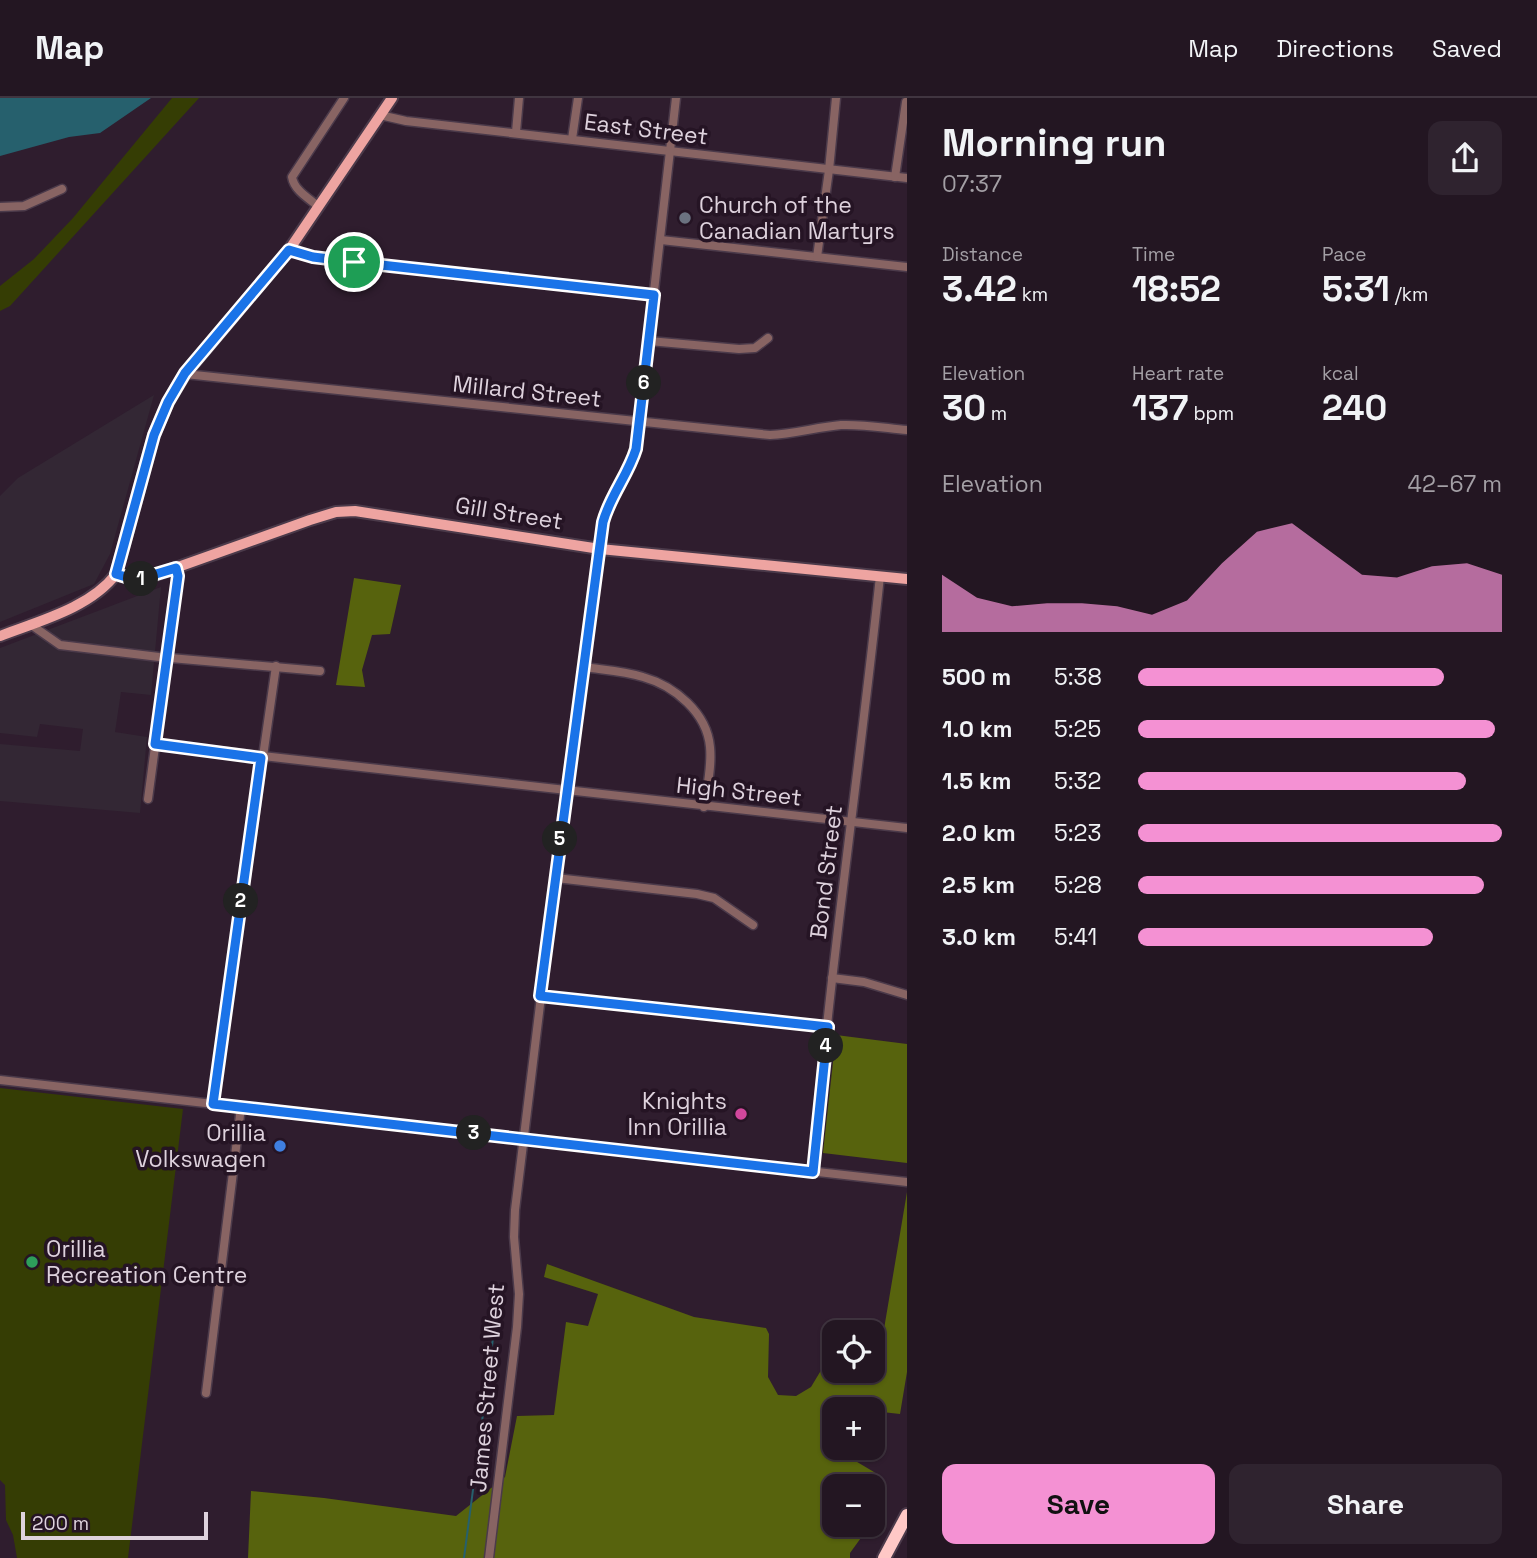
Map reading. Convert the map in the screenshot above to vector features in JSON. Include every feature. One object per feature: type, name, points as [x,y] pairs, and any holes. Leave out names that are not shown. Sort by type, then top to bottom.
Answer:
[{"type":"highway","points":[[884,1558],[907,1515]]},
{"type":"main road","points":[[0,635],[87,600],[110,583],[116,574],[156,428],[185,373],[289,250],[392,98]]},
{"type":"main road","name":"Gill Street","points":[[116,574],[136,580],[310,520],[336,512],[355,510],[600,549],[907,579]]},
{"type":"street","points":[[318,206],[299,191],[292,177],[344,98]]},
{"type":"street","points":[[516,132],[519,98]]},
{"type":"street","points":[[572,139],[578,98]]},
{"type":"street","name":"James Street West","points":[[489,1558],[517,1327],[519,1294],[514,1224],[566,791],[608,505],[632,461],[639,423],[676,98]]},
{"type":"street","points":[[817,257],[836,98]]},
{"type":"street","points":[[894,177],[906,103]]},
{"type":"street","name":"East Street","points":[[380,115],[406,121],[907,178]]},
{"type":"street","points":[[0,207],[24,206],[62,189]]},
{"type":"street","points":[[661,240],[907,267]]},
{"type":"street","points":[[289,250],[313,257],[654,295]]},
{"type":"street","points":[[649,341],[739,349],[755,348],[768,338]]},
{"type":"street","name":"Millard Street","points":[[185,373],[770,435],[795,434],[819,427],[845,425],[907,430]]},
{"type":"street","points":[[148,799],[178,576],[176,568]]},
{"type":"street","name":"Bond Street","points":[[813,1172],[832,978],[880,576]]},
{"type":"street","points":[[30,624],[60,645],[167,658],[320,671]]},
{"type":"street","points":[[213,1104],[276,666]]},
{"type":"street","points":[[584,667],[634,674],[656,681],[692,707],[704,725],[710,746],[704,807]]},
{"type":"street","name":"High Street","points":[[155,744],[261,758],[907,828]]},
{"type":"street","points":[[556,878],[705,895],[727,905],[753,925]]},
{"type":"street","points":[[832,978],[864,982],[907,995]]},
{"type":"street","points":[[540,996],[828,1027]]},
{"type":"street","points":[[0,1080],[907,1182]]},
{"type":"street","points":[[206,1393],[241,1107]]},
{"type":"shaded area","points":[[154,395],[110,554],[94,584],[0,622],[0,496],[18,478]]},
{"type":"shaded area","points":[[161,587],[151,695],[121,692],[115,732],[147,737],[140,813],[0,801],[0,744],[80,751],[83,729],[40,724],[37,737],[0,733],[0,648]]},
{"type":"green space","points":[[172,98],[199,98],[10,306],[0,311],[0,286],[34,259],[73,218]]},
{"type":"green space","points":[[354,578],[401,585],[390,634],[372,635],[362,670],[365,687],[336,685]]},
{"type":"green space","points":[[836,1035],[907,1044],[907,1163],[823,1153]]},
{"type":"green space","points":[[0,1088],[183,1109],[128,1558],[17,1558],[13,1535],[6,1520],[5,1485],[0,1480]]},
{"type":"green space","points":[[907,1192],[907,1372],[900,1414],[885,1412],[885,1397],[822,1397],[822,1460],[854,1460],[876,1474],[822,1474],[822,1537],[862,1537],[850,1553],[850,1558],[248,1558],[251,1491],[456,1516],[505,1477],[517,1416],[554,1415],[566,1322],[588,1326],[598,1294],[544,1277],[547,1264],[694,1317],[766,1328],[769,1334],[768,1377],[778,1395],[796,1396],[811,1387],[822,1369],[822,1383],[885,1383],[885,1323]]},
{"type":"water","points":[[0,98],[151,98],[100,133],[69,137],[0,156]]},
{"type":"waterway","points":[[464,1558],[500,1285]]},
{"type":"place","name":"Church of the Canadian Martyrs","points":[[685,218]]},
{"type":"place","name":"Knights Inn Orillia","points":[[741,1114]]},
{"type":"place","name":"Orillia Volkswagen","points":[[280,1146]]},
{"type":"place","name":"Orillia Recreation Centre","points":[[32,1262]]},
{"type":"route","points":[[289,250],[313,257],[354,262],[654,295],[636,449],[628,471],[608,505],[603,522],[540,996],[828,1027],[813,1172],[213,1104],[261,758],[155,744],[178,576],[176,568],[136,580],[116,574],[156,428],[185,373],[289,250]]}]
